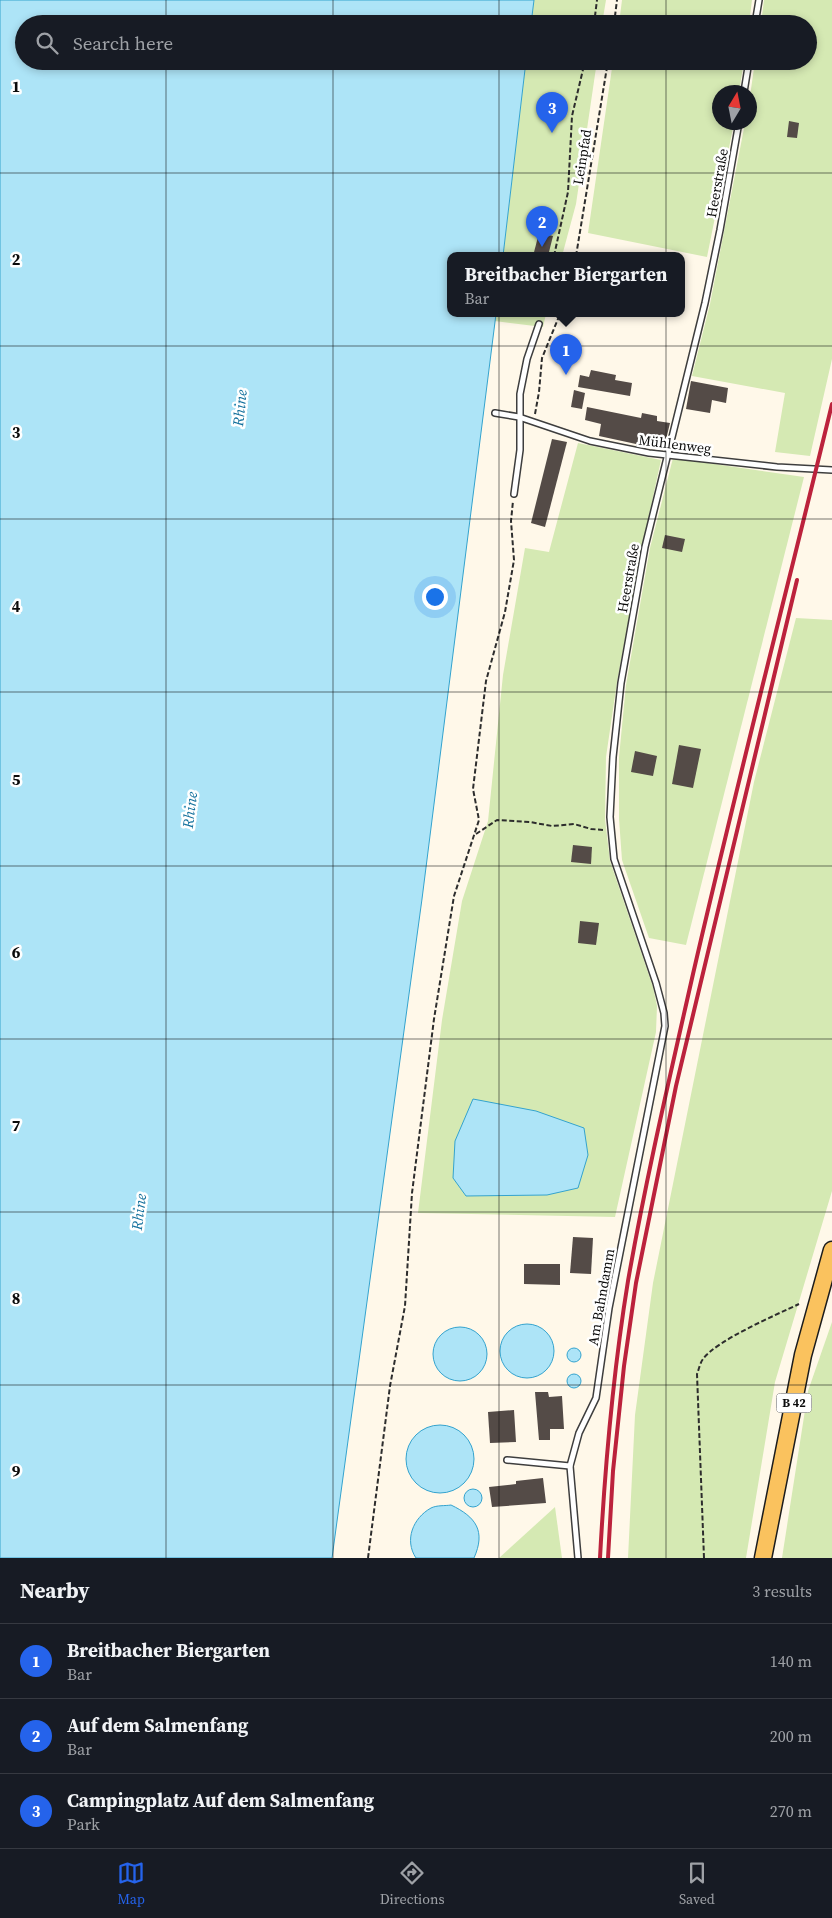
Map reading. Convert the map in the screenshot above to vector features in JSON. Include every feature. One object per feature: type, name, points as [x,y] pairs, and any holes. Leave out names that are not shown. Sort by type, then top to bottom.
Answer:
[{"type":"main road","name":"B 42","points":[[763,1558],[803,1355],[832,1250]]},
{"type":"lane","points":[[756,15],[759,0]]},
{"type":"lane","points":[[745,85],[748,70]]},
{"type":"lane","name":"Heerstraße","points":[[663,1038],[664,1013],[614,859],[611,830],[613,757],[621,683],[645,547],[715,257],[738,130]]},
{"type":"lane","points":[[514,494],[520,450],[521,429],[519,417],[521,386],[527,359],[539,324]]},
{"type":"lane","name":"Mühlenweg","points":[[495,413],[519,417],[590,441],[619,448],[777,467],[832,470]]},
{"type":"lane","name":"Am Bahndamm","points":[[578,1558],[570,1466],[579,1433],[596,1398],[609,1308],[663,1038]]},
{"type":"lane","points":[[507,1460],[570,1466]]},
{"type":"path","points":[[596,15],[598,0]]},
{"type":"path","points":[[615,15],[617,0]]},
{"type":"path","points":[[555,252],[568,192],[572,116],[583,70]]},
{"type":"path","name":"Leinpfad","points":[[577,252],[607,70]]},
{"type":"path","points":[[533,421],[539,392],[542,358],[559,317]]},
{"type":"path","points":[[368,1558],[390,1386],[404,1306],[412,1193],[434,1019],[454,896],[476,834],[479,820],[473,789],[486,682],[505,612],[514,560],[511,521],[514,494]]},
{"type":"path","points":[[476,834],[497,820],[530,822],[552,826],[574,824],[591,829],[611,830]]},
{"type":"path","points":[[704,1558],[697,1374],[703,1359],[714,1349],[739,1334],[800,1304]]},
{"type":"green space","points":[[534,0],[606,0],[604,15],[532,15]]},
{"type":"green space","points":[[622,0],[752,0],[750,15],[620,15]]},
{"type":"green space","points":[[764,0],[832,0],[832,359],[810,456],[775,452],[785,393],[692,376],[710,304],[744,130],[757,130],[757,85],[752,85],[754,70],[817,70],[817,15],[762,15]]},
{"type":"green space","points":[[525,70],[596,70],[576,204],[563,252],[503,252]]},
{"type":"green space","points":[[612,70],[743,70],[740,85],[712,85],[712,130],[733,130],[707,257],[588,233]]},
{"type":"green space","points":[[496,317],[545,317],[543,327],[495,321]]},
{"type":"green space","points":[[578,443],[661,460],[642,548],[617,682],[606,757],[605,819],[610,861],[653,987],[657,1006],[656,1032],[615,1217],[418,1213],[442,1020],[462,901],[488,821],[503,675],[525,548],[549,552]]},
{"type":"green space","points":[[673,458],[804,477],[686,945],[649,938],[622,860],[619,819],[619,757],[626,685],[650,548]]},
{"type":"green space","points":[[796,618],[832,620],[832,1191],[775,1382],[746,1558],[628,1558],[635,1415],[653,1283],[754,782]]},
{"type":"green space","points":[[832,1322],[832,1558],[782,1558],[808,1391]]},
{"type":"green space","points":[[555,1507],[562,1558],[499,1558]]},
{"type":"water","name":"Rhine","points":[[0,0],[534,0],[532,15],[15,15],[15,70],[525,70],[503,252],[447,252],[447,317],[496,317],[422,899],[332,1558],[0,1558]]},
{"type":"water","points":[[473,1099],[536,1111],[584,1128],[588,1155],[578,1188],[547,1195],[466,1196],[453,1178],[455,1141]]},
{"type":"water","points":[[527,1324],[546,1332],[554,1351],[546,1370],[527,1378],[508,1370],[500,1351],[508,1332]]},
{"type":"water","points":[[460,1327],[470,1329],[479,1335],[485,1344],[487,1354],[485,1364],[479,1373],[470,1379],[460,1381],[450,1379],[441,1373],[435,1364],[433,1354],[435,1344],[441,1335],[450,1329]]},
{"type":"water","points":[[571,1348],[577,1348],[581,1355],[577,1362],[571,1362],[567,1358],[567,1352]]},
{"type":"water","points":[[571,1374],[577,1374],[581,1381],[577,1388],[571,1388],[567,1384],[567,1378]]},
{"type":"water","points":[[440,1425],[453,1428],[464,1435],[471,1446],[474,1459],[471,1472],[464,1483],[453,1490],[440,1493],[427,1490],[416,1483],[409,1472],[406,1459],[409,1446],[416,1435],[427,1428]]},
{"type":"water","points":[[473,1489],[479,1492],[482,1498],[479,1504],[473,1507],[467,1504],[464,1498],[467,1492]]},
{"type":"water","points":[[451,1505],[467,1515],[476,1526],[479,1540],[474,1558],[416,1558],[411,1544],[412,1530],[415,1523],[431,1508]]},
{"type":"building","points":[[789,121],[799,123],[797,138],[787,137]]},
{"type":"building","points":[[539,233],[553,236],[549,252],[534,252]]},
{"type":"building","points":[[591,370],[616,375],[615,380],[632,383],[630,396],[578,387],[580,375],[589,377]]},
{"type":"building","points":[[691,381],[728,388],[726,403],[712,400],[710,413],[686,409]]},
{"type":"building","points":[[574,390],[585,393],[582,409],[571,407]]},
{"type":"building","points":[[587,407],[641,418],[642,413],[657,416],[657,421],[670,423],[664,448],[636,446],[636,444],[599,436],[601,424],[585,420]]},
{"type":"building","points":[[552,439],[567,442],[545,527],[531,523]]},
{"type":"building","points":[[665,535],[685,539],[682,552],[662,548]]},
{"type":"building","points":[[679,745],[701,749],[693,788],[672,784]]},
{"type":"building","points":[[635,751],[657,756],[653,776],[631,772]]},
{"type":"building","points":[[573,845],[592,847],[591,864],[571,862]]},
{"type":"building","points":[[580,921],[599,923],[596,945],[578,943]]},
{"type":"building","points":[[573,1237],[593,1238],[591,1274],[570,1273]]},
{"type":"building","points":[[524,1264],[560,1264],[560,1285],[524,1284]]},
{"type":"building","points":[[535,1392],[548,1392],[549,1397],[562,1396],[564,1429],[550,1429],[550,1440],[539,1440]]},
{"type":"building","points":[[514,1410],[516,1442],[490,1443],[488,1412]]},
{"type":"building","points":[[543,1478],[546,1503],[492,1507],[489,1487]]},
{"type":"railway","points":[[600,1558],[607,1454],[618,1350],[628,1281],[643,1204],[710,902],[832,404]]},
{"type":"railway","points":[[608,1558],[613,1471],[624,1366],[636,1283],[676,1086],[797,580]]},
{"type":"place","name":"Campingplatz Auf dem Salmenfang","points":[[552,133]]},
{"type":"place","name":"Auf dem Salmenfang","points":[[542,247]]},
{"type":"place","name":"Breitbacher Biergarten","points":[[566,375]]}]
